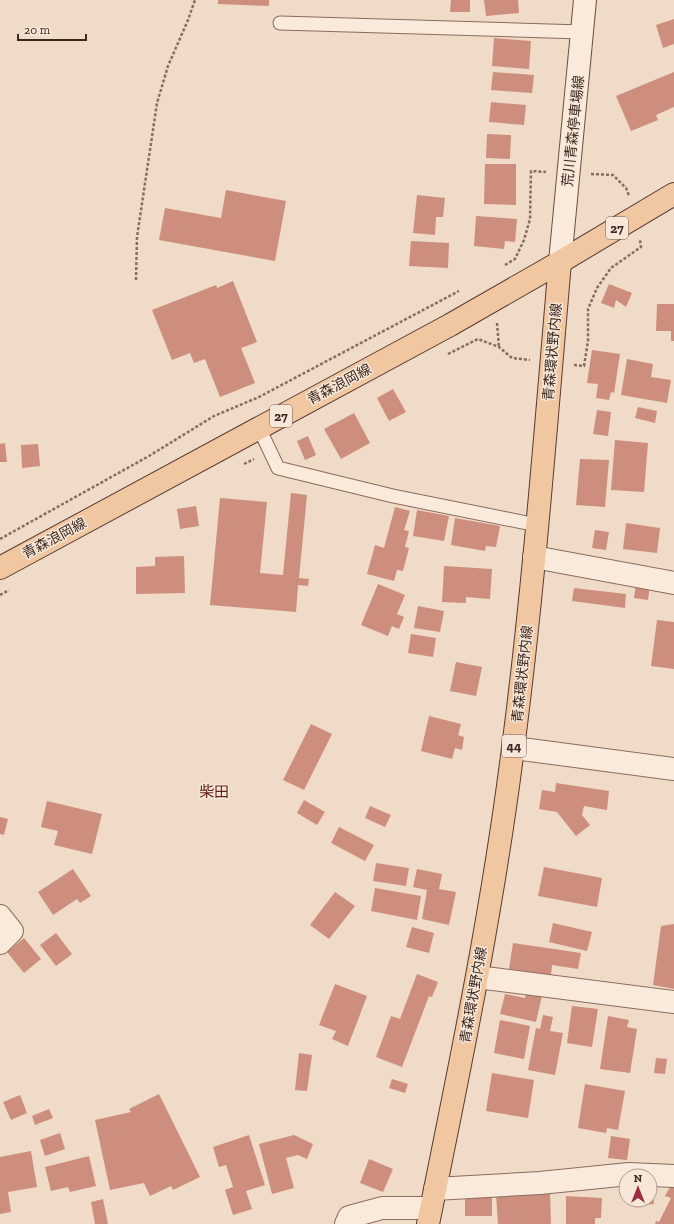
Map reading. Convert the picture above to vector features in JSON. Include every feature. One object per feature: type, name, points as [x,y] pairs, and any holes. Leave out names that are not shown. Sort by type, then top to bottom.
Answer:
[{"type":"main road","name":"青森浪岡線","points":[[0,568],[450,325],[674,194]]},
{"type":"main road","name":"青森環状野内線","points":[[431,1207],[467,1033],[496,869],[514,748],[534,557],[560,262]]},
{"type":"street","name":"荒川青森停車場線","points":[[560,262],[586,0]]},
{"type":"street","points":[[534,557],[674,583]]},
{"type":"street","points":[[514,748],[674,769]]},
{"type":"street","points":[[0,916],[12,931],[0,943]]},
{"type":"street","points":[[477,977],[674,1002]]},
{"type":"street","points":[[346,1224],[349,1217],[382,1208],[431,1207],[540,1183],[629,1174],[674,1176]]},
{"type":"lane","points":[[280,23],[582,32]]},
{"type":"lane","points":[[259,428],[278,468],[393,496],[537,525]]},
{"type":"path","points":[[136,280],[137,237],[157,103],[168,66],[195,0]]},
{"type":"path","points":[[0,539],[149,456],[214,416],[259,397],[460,291]]},
{"type":"building","points":[[218,0],[269,0],[269,6],[218,4]]},
{"type":"building","points":[[451,0],[470,0],[470,12],[450,12]]},
{"type":"building","points":[[484,0],[518,0],[519,13],[486,16]]},
{"type":"building","points":[[674,19],[674,44],[663,48],[656,25]]},
{"type":"building","points":[[494,38],[531,41],[529,69],[492,66]]},
{"type":"building","points":[[493,72],[534,75],[532,93],[491,90]]},
{"type":"building","points":[[674,72],[674,107],[656,115],[658,120],[631,131],[616,96]]},
{"type":"building","points":[[491,102],[526,105],[524,125],[489,122]]},
{"type":"building","points":[[487,134],[511,135],[510,159],[486,158]]},
{"type":"building","points":[[485,164],[516,164],[516,205],[484,204]]},
{"type":"building","points":[[226,190],[286,201],[275,261],[159,240],[165,208],[221,218]]},
{"type":"building","points":[[417,195],[445,198],[443,217],[436,217],[435,235],[413,233]]},
{"type":"building","points":[[476,216],[517,219],[515,242],[505,241],[504,249],[474,246]]},
{"type":"building","points":[[411,241],[449,243],[448,268],[409,266]]},
{"type":"building","points":[[233,281],[257,342],[241,348],[255,383],[220,397],[205,359],[194,363],[190,353],[172,360],[152,310],[216,285],[217,288]]},
{"type":"building","points":[[609,284],[632,293],[626,307],[616,300],[614,308],[601,303]]},
{"type":"building","points":[[657,304],[674,304],[674,341],[671,341],[671,331],[656,331]]},
{"type":"building","points":[[592,350],[620,354],[614,393],[611,392],[609,400],[596,398],[598,384],[587,383]]},
{"type":"building","points":[[627,359],[653,364],[651,377],[671,380],[667,403],[621,395]]},
{"type":"building","points":[[393,389],[406,412],[389,421],[377,398]]},
{"type":"building","points":[[638,407],[657,411],[655,423],[635,418]]},
{"type":"building","points":[[597,410],[611,412],[608,436],[593,434]]},
{"type":"building","points":[[354,413],[370,443],[341,459],[324,429]]},
{"type":"building","points":[[308,436],[316,455],[305,460],[297,441]]},
{"type":"building","points":[[615,440],[648,443],[644,492],[611,490]]},
{"type":"building","points":[[5,443],[7,462],[0,462],[0,444]]},
{"type":"building","points":[[38,444],[40,466],[22,468],[21,445]]},
{"type":"building","points":[[580,459],[609,460],[605,507],[576,505]]},
{"type":"building","points":[[291,493],[307,495],[299,578],[309,579],[308,586],[298,585],[296,612],[210,605],[220,498],[267,502],[260,573],[283,575]]},
{"type":"building","points":[[196,506],[199,526],[180,529],[177,509]]},
{"type":"building","points":[[395,507],[410,511],[404,530],[409,531],[405,547],[409,548],[403,571],[397,570],[394,581],[367,574],[375,545],[384,548]]},
{"type":"building","points":[[417,510],[449,516],[444,541],[413,536]]},
{"type":"building","points":[[455,518],[500,526],[496,547],[486,546],[485,551],[451,545]]},
{"type":"building","points":[[626,523],[660,528],[657,553],[623,549]]},
{"type":"building","points":[[595,530],[609,532],[606,550],[592,548]]},
{"type":"building","points":[[184,556],[185,593],[136,594],[136,567],[155,566],[155,557]]},
{"type":"building","points":[[444,566],[492,569],[490,599],[466,597],[466,603],[442,602]]},
{"type":"building","points":[[636,583],[650,585],[648,600],[634,598]]},
{"type":"building","points":[[378,584],[405,595],[397,614],[404,617],[399,629],[392,626],[388,636],[361,625]]},
{"type":"building","points":[[574,588],[626,594],[625,608],[572,601]]},
{"type":"building","points":[[418,606],[444,611],[440,632],[414,628]]},
{"type":"building","points":[[657,620],[674,622],[674,669],[651,666]]},
{"type":"building","points":[[411,634],[436,638],[433,657],[408,653]]},
{"type":"building","points":[[456,662],[482,667],[476,696],[450,691]]},
{"type":"building","points":[[429,716],[461,724],[458,735],[464,737],[462,750],[455,748],[452,759],[421,751]]},
{"type":"building","points":[[311,724],[332,734],[304,790],[283,780]]},
{"type":"building","points":[[556,783],[609,791],[607,810],[584,806],[582,815],[590,825],[576,836],[557,812],[539,809],[542,790],[555,792]]},
{"type":"building","points":[[304,800],[325,812],[317,825],[297,813]]},
{"type":"building","points":[[47,801],[102,814],[92,854],[54,845],[58,831],[41,827]]},
{"type":"building","points":[[370,806],[391,815],[385,827],[365,818]]},
{"type":"building","points":[[0,817],[8,819],[4,835],[0,834]]},
{"type":"building","points":[[339,827],[374,845],[365,861],[331,843]]},
{"type":"building","points":[[376,863],[409,868],[406,886],[373,881]]},
{"type":"building","points":[[544,867],[602,878],[597,907],[538,896]]},
{"type":"building","points":[[73,869],[91,896],[80,903],[77,899],[53,915],[38,892]]},
{"type":"building","points":[[417,869],[442,874],[439,889],[456,892],[449,925],[422,919],[427,890],[413,887]]},
{"type":"building","points":[[375,888],[421,896],[417,920],[371,911]]},
{"type":"building","points":[[335,892],[355,906],[329,939],[310,925]]},
{"type":"building","points":[[553,923],[592,932],[587,951],[549,942]]},
{"type":"building","points":[[674,924],[674,989],[653,985],[661,926]]},
{"type":"building","points":[[412,927],[434,933],[429,953],[406,947]]},
{"type":"building","points":[[56,933],[72,954],[56,966],[40,945]]},
{"type":"building","points":[[24,938],[41,959],[24,973],[7,952]]},
{"type":"building","points":[[513,943],[581,953],[578,969],[552,965],[551,975],[509,969]]},
{"type":"building","points":[[417,974],[438,982],[432,997],[429,996],[402,1067],[376,1057],[391,1016],[400,1019]]},
{"type":"building","points":[[335,984],[367,996],[348,1046],[332,1039],[336,1031],[319,1025]]},
{"type":"building","points":[[526,992],[542,996],[536,1022],[500,1014],[505,994],[525,998]]},
{"type":"building","points":[[572,1006],[598,1009],[592,1047],[567,1043]]},
{"type":"building","points":[[543,1015],[553,1017],[550,1031],[563,1033],[555,1075],[528,1070],[536,1028],[540,1029]]},
{"type":"building","points":[[608,1016],[629,1020],[627,1027],[637,1029],[630,1073],[600,1069]]},
{"type":"building","points":[[500,1020],[530,1026],[524,1059],[494,1053]]},
{"type":"building","points":[[299,1053],[312,1055],[307,1091],[295,1090]]},
{"type":"building","points":[[656,1058],[667,1059],[665,1074],[654,1073]]},
{"type":"building","points":[[492,1073],[534,1080],[528,1118],[486,1111]]},
{"type":"building","points":[[392,1079],[408,1084],[405,1093],[389,1088]]},
{"type":"building","points":[[585,1084],[625,1091],[618,1130],[607,1128],[606,1133],[578,1128]]},
{"type":"building","points":[[159,1094],[200,1177],[173,1190],[171,1186],[150,1196],[144,1183],[110,1190],[95,1120],[131,1112],[129,1109]]},
{"type":"building","points":[[20,1095],[27,1113],[11,1120],[3,1102]]},
{"type":"building","points":[[49,1109],[53,1118],[35,1125],[32,1116]]},
{"type":"building","points":[[60,1133],[65,1149],[45,1156],[40,1140]]},
{"type":"building","points":[[249,1135],[265,1185],[246,1191],[252,1209],[233,1215],[225,1190],[233,1187],[226,1165],[219,1167],[213,1147]]},
{"type":"building","points":[[294,1135],[313,1144],[307,1159],[298,1155],[286,1158],[294,1188],[272,1194],[259,1144]]},
{"type":"building","points":[[611,1136],[630,1139],[627,1160],[608,1158]]},
{"type":"building","points":[[31,1151],[37,1187],[8,1192],[11,1212],[0,1214],[0,1157]]},
{"type":"building","points":[[89,1156],[96,1186],[70,1192],[68,1187],[51,1191],[45,1167]]},
{"type":"building","points":[[369,1159],[393,1169],[383,1192],[360,1183]]},
{"type":"building","points":[[671,1185],[674,1186],[674,1224],[655,1224],[656,1221],[659,1222],[671,1198],[665,1196]]},
{"type":"building","points":[[550,1191],[551,1224],[498,1224],[496,1194]]},
{"type":"building","points":[[465,1195],[492,1195],[492,1216],[465,1216]]},
{"type":"building","points":[[566,1196],[602,1198],[601,1218],[595,1218],[595,1224],[566,1224]]},
{"type":"building","points":[[103,1199],[108,1224],[95,1224],[91,1202]]},
{"type":"district","name":"柴田","points":[[214,792]]}]
